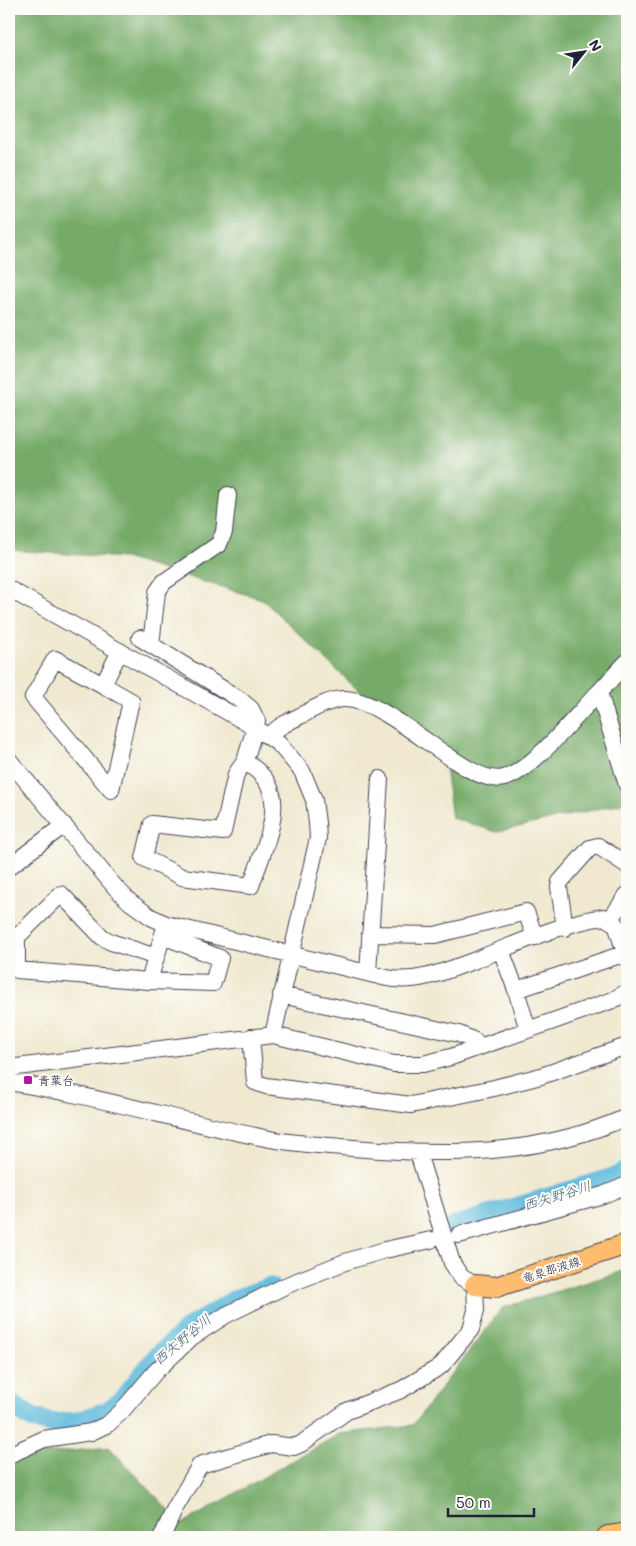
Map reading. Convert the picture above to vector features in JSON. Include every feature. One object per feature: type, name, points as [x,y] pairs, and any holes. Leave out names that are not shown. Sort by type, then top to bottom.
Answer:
[{"type":"highway","points":[[608,1537],[627,1534]]},
{"type":"main road","name":"竜泉那波線","points":[[475,1285],[486,1287],[505,1284],[627,1244]]},
{"type":"street","points":[[228,494],[224,532],[218,544],[164,582],[157,592],[146,642],[239,699],[256,716],[262,732]]},
{"type":"street","points":[[9,589],[262,732],[292,757],[302,770],[316,810],[318,838],[273,1035]]},
{"type":"street","points":[[103,685],[120,651]]},
{"type":"street","points":[[55,659],[103,685],[131,701],[111,790],[33,697],[55,659]]},
{"type":"street","points":[[245,761],[257,770],[270,787],[275,812],[251,886],[182,877],[144,858],[152,824],[223,832],[236,774],[262,732],[279,727],[327,702],[342,699],[366,703],[409,728],[476,774],[494,780],[504,778],[527,766],[627,662]]},
{"type":"street","points":[[599,692],[627,785]]},
{"type":"street","points":[[9,760],[130,902],[164,930],[220,958],[213,983],[149,981],[17,970],[17,937],[61,894],[102,937],[111,942],[156,957]]},
{"type":"street","points":[[368,973],[380,779]]},
{"type":"street","points":[[9,862],[64,825]]},
{"type":"street","points":[[565,928],[558,887],[590,848],[598,846],[627,865]]},
{"type":"street","points":[[610,920],[627,896]]},
{"type":"street","points":[[370,934],[435,935],[526,912],[536,937]]},
{"type":"street","points":[[164,930],[292,953],[398,980],[409,980],[454,968],[536,937],[595,918],[604,917],[616,924],[626,956],[516,990]]},
{"type":"street","points":[[149,981],[164,930]]},
{"type":"street","points":[[501,950],[528,1030]]},
{"type":"street","points":[[9,1068],[273,1035],[394,1064],[409,1065],[435,1062],[622,997],[627,992]]},
{"type":"street","points":[[281,995],[459,1034],[475,1041],[479,1047]]},
{"type":"street","points":[[251,1037],[255,1082],[266,1086],[411,1105],[494,1088],[627,1046]]},
{"type":"street","points":[[9,1082],[287,1142],[418,1153],[474,1153],[533,1146],[574,1137],[627,1117]]},
{"type":"street","points":[[162,1537],[182,1494],[200,1465],[271,1444],[294,1447],[301,1444],[347,1411],[401,1390],[441,1366],[471,1328],[475,1320],[475,1285],[461,1277],[452,1263],[418,1153]]},
{"type":"street","points":[[459,1235],[568,1206],[627,1185]]},
{"type":"street","points":[[9,1455],[44,1439],[91,1432],[108,1424],[121,1412],[156,1371],[192,1337],[226,1315],[287,1285],[345,1262],[385,1250],[431,1240]]},
{"type":"green space","points":[[9,9],[627,9],[627,802],[497,832],[452,818],[444,761],[381,712],[262,599],[124,558],[9,550]]},
{"type":"green space","points":[[627,1270],[627,1537],[9,1537],[9,1458],[109,1447],[182,1524],[339,1434],[413,1425],[502,1308]]},
{"type":"waterway","name":"西矢野谷川","points":[[456,1226],[620,1176],[627,1170]]},
{"type":"waterway","name":"西矢野谷川","points":[[9,1404],[34,1419],[54,1424],[78,1422],[107,1412],[121,1402],[158,1356],[190,1328],[237,1299],[270,1288]]},
{"type":"place","name":"青葉台","points":[[28,1080]]}]
